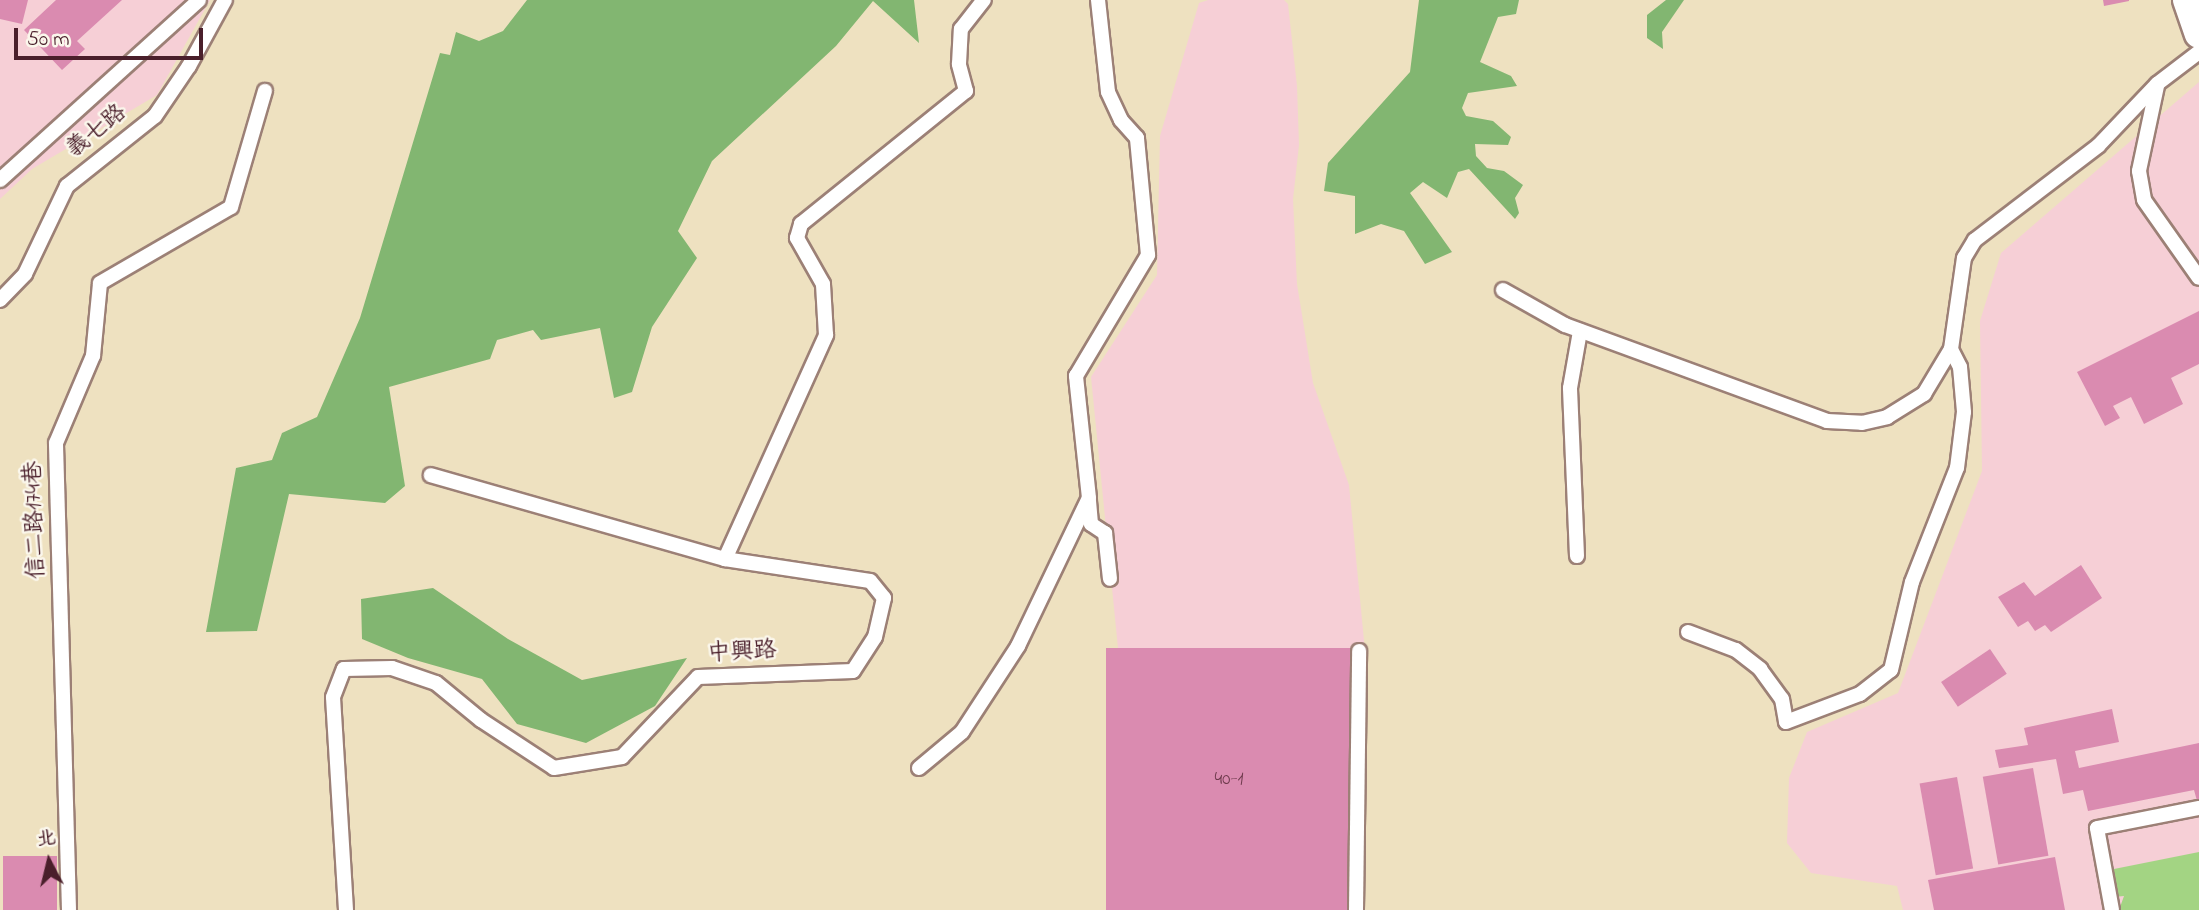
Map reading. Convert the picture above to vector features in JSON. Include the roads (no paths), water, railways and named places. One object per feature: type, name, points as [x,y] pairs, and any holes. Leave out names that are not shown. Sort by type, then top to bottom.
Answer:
[{"type":"street","points":[[2187,0],[2199,34]]},
{"type":"lane","points":[[0,180],[199,0]]},
{"type":"lane","name":"義七路","points":[[0,300],[25,274],[67,186],[155,116],[225,0]]},
{"type":"lane","points":[[725,559],[826,335],[823,285],[797,238],[801,224],[966,91],[959,64],[961,29],[984,0]]},
{"type":"lane","points":[[1098,0],[1108,92],[1121,120],[1137,138],[1148,255],[1076,376],[1091,524],[1105,533],[1110,579]]},
{"type":"lane","points":[[1503,290],[1580,331],[1815,416],[1844,423],[1886,417],[1912,405],[1936,379],[1951,349],[1964,258],[1975,240],[2098,146],[2157,85],[2199,52]]},
{"type":"lane","points":[[2157,85],[2139,170],[2144,200],[2199,278]]},
{"type":"lane","name":"信二路174巷","points":[[69,910],[56,443],[93,356],[100,283],[231,207],[265,91]]},
{"type":"lane","points":[[1577,556],[1572,518],[1570,387],[1580,331]]},
{"type":"lane","points":[[1688,632],[1736,650],[1760,669],[1782,699],[1786,722],[1860,694],[1891,670],[1912,582],[1957,468],[1964,412],[1960,367],[1951,349]]},
{"type":"lane","name":"中興路","points":[[346,910],[333,697],[344,669],[392,668],[436,683],[481,720],[554,768],[622,757],[698,677],[853,671],[875,637],[884,598],[870,581],[725,559],[430,475]]},
{"type":"lane","points":[[919,768],[962,732],[1018,646],[1089,498]]},
{"type":"lane","points":[[1356,910],[1359,651]]},
{"type":"lane","points":[[2112,910],[2097,828],[2199,808]]}]
